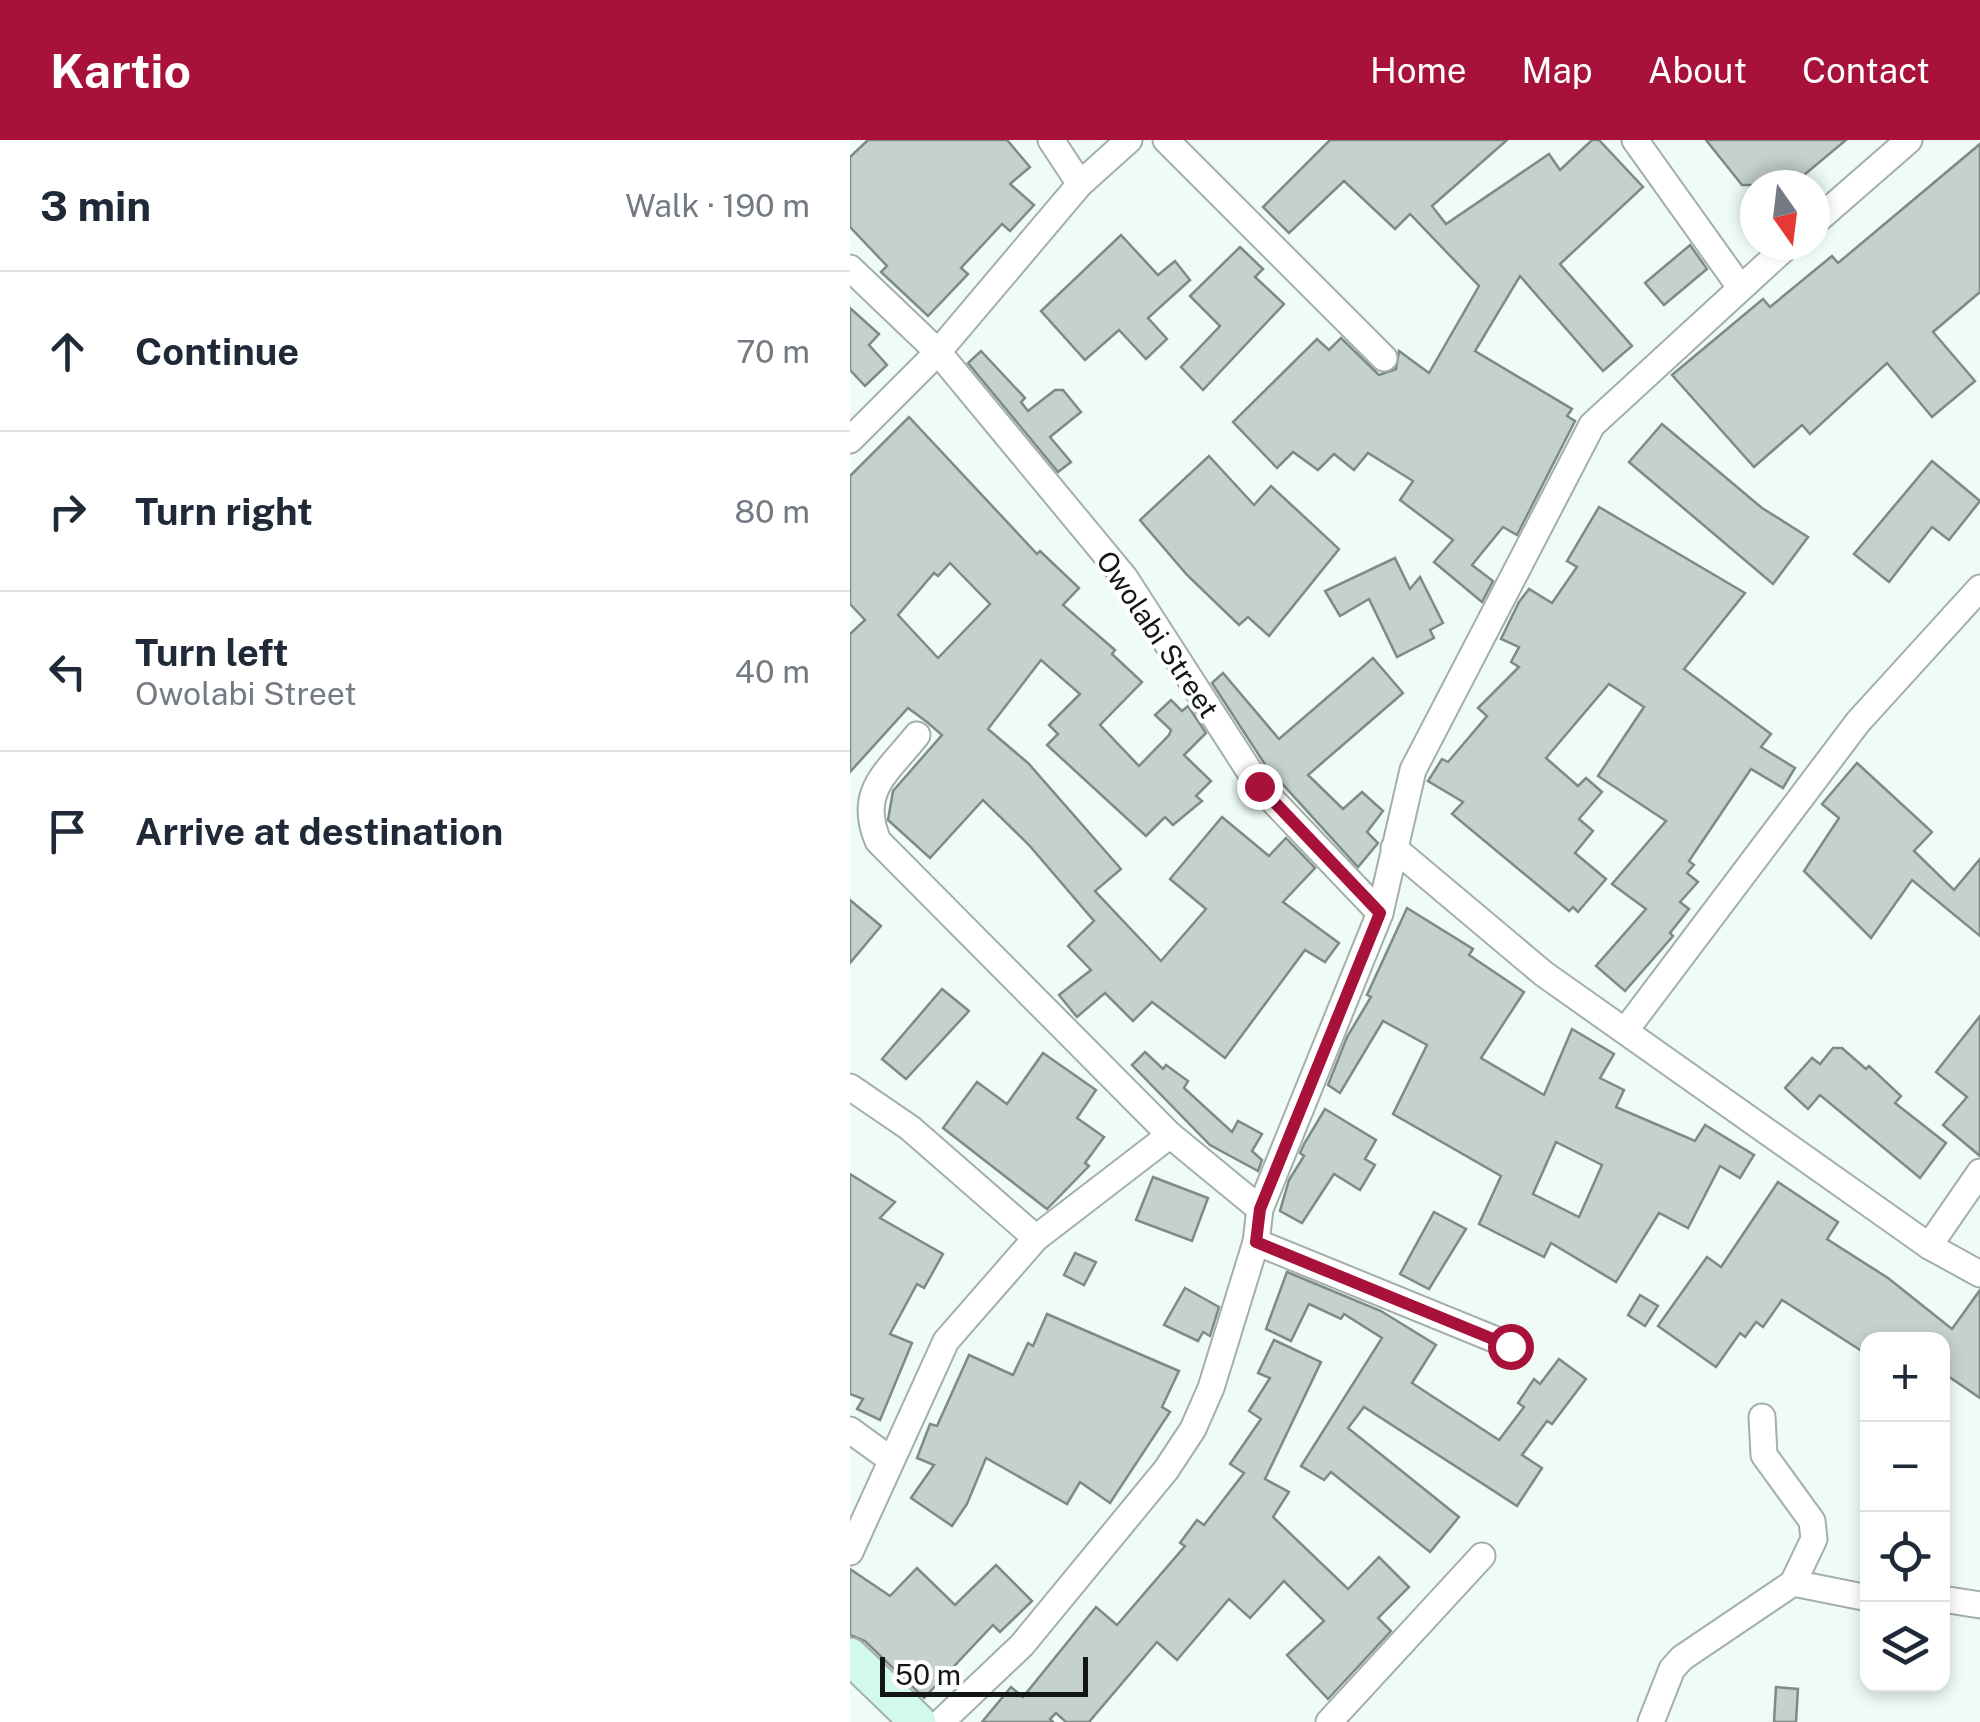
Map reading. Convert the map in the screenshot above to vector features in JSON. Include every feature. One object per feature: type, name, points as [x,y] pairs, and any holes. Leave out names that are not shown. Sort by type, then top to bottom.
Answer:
[{"type":"street","points":[[1051,140],[1080,184]]},
{"type":"street","points":[[850,440],[938,352],[1080,184],[1129,140]]},
{"type":"street","points":[[1166,140],[1384,358]]},
{"type":"street","points":[[1636,140],[1740,287]]},
{"type":"street","points":[[1830,209],[1909,140]]},
{"type":"street","points":[[940,1722],[1022,1645],[1166,1470],[1193,1429],[1211,1388],[1256,1242],[1260,1209],[1380,913],[1413,770],[1592,426],[1771,260]]},
{"type":"street","name":"Owolabi Street","points":[[850,268],[938,352],[1125,578],[1259,786],[1380,913]]},
{"type":"street","points":[[1625,1031],[1858,722],[1980,588]]},
{"type":"street","points":[[917,735],[871,793],[868,816],[878,840],[1170,1135],[1260,1209]]},
{"type":"street","points":[[1394,848],[1544,974],[1928,1246],[1980,1274]]},
{"type":"street","points":[[850,1087],[910,1128],[1036,1238]]},
{"type":"street","points":[[850,1552],[946,1341],[1036,1238],[1170,1135]]},
{"type":"street","points":[[1928,1246],[1980,1172]]},
{"type":"street","points":[[1256,1242],[1510,1346]]},
{"type":"street","points":[[1651,1722],[1672,1669],[1682,1658],[1794,1583],[1814,1539],[1812,1521],[1764,1455],[1762,1417]]},
{"type":"street","points":[[850,1430],[890,1459]]},
{"type":"street","points":[[1329,1722],[1482,1556]]},
{"type":"street","points":[[1794,1583],[1860,1596]]},
{"type":"street","points":[[1950,1600],[1980,1605]]},
{"type":"street","points":[[850,1656],[918,1722]]},
{"type":"building","points":[[868,140],[1007,140],[1030,167],[1010,184],[1034,205],[1010,231],[1002,224],[961,268],[968,274],[928,316],[881,272],[887,266],[850,227],[850,157]]},
{"type":"building","points":[[1330,140],[1507,140],[1432,206],[1446,224],[1549,154],[1560,170],[1592,140],[1599,140],[1643,187],[1560,264],[1632,346],[1603,371],[1520,276],[1475,351],[1572,409],[1567,416],[1575,421],[1517,535],[1503,527],[1472,565],[1493,581],[1482,602],[1434,562],[1453,540],[1400,500],[1413,481],[1368,453],[1354,470],[1334,454],[1318,470],[1293,452],[1277,468],[1233,422],[1317,339],[1329,350],[1341,338],[1379,375],[1396,369],[1399,351],[1429,373],[1479,286],[1410,214],[1395,229],[1344,181],[1289,233],[1263,207]]},
{"type":"building","points":[[1706,140],[1846,140],[1810,170],[1740,170],[1740,182]]},
{"type":"building","points":[[1980,144],[1980,292],[1933,332],[1975,381],[1932,417],[1887,363],[1810,434],[1802,425],[1754,467],[1672,375],[1763,299],[1770,307],[1832,256],[1838,263]]},
{"type":"building","points":[[1121,235],[1158,275],[1175,261],[1190,280],[1148,318],[1167,339],[1146,359],[1119,330],[1085,360],[1041,311]]},
{"type":"building","points":[[1690,245],[1707,269],[1664,305],[1645,283]]},
{"type":"building","points":[[1240,247],[1263,269],[1255,277],[1284,304],[1203,390],[1181,367],[1220,326],[1190,296]]},
{"type":"building","points":[[850,308],[879,334],[869,345],[887,365],[865,386],[850,370]]},
{"type":"building","points":[[981,351],[1025,398],[1021,402],[1028,411],[1055,390],[1063,390],[1081,412],[1050,437],[1071,462],[1058,472],[968,363]]},
{"type":"building","points":[[909,417],[1037,554],[1040,551],[1079,588],[1063,605],[1115,650],[1112,654],[1142,682],[1100,725],[1139,766],[1169,735],[1171,730],[1155,715],[1171,700],[1182,711],[1188,706],[1206,733],[1184,755],[1211,781],[1196,796],[1202,801],[1173,825],[1165,817],[1146,836],[1047,745],[1058,734],[1049,725],[1080,694],[1041,660],[988,729],[1028,763],[1121,869],[1095,891],[1161,961],[1206,909],[1170,879],[1222,817],[1269,856],[1286,838],[1315,868],[1283,902],[1339,943],[1325,962],[1305,950],[1225,1058],[1152,1002],[1133,1021],[1105,993],[1077,1017],[1059,995],[1091,970],[1068,946],[1094,921],[1029,845],[983,800],[930,858],[888,820],[893,791],[942,735],[927,722],[908,708],[850,772],[850,634],[865,620],[850,604],[850,476]],"holes":[[[950,563],[990,604],[938,658],[898,615],[934,573],[938,576]]]},
{"type":"building","points":[[1662,424],[1762,508],[1808,537],[1773,584],[1629,462]]},
{"type":"building","points":[[1209,456],[1254,505],[1271,486],[1339,549],[1269,636],[1248,617],[1239,625],[1187,575],[1140,520]]},
{"type":"building","points":[[1932,461],[1980,501],[1949,540],[1932,527],[1889,582],[1854,554]]},
{"type":"building","points":[[1599,507],[1745,593],[1684,669],[1771,734],[1761,747],[1795,768],[1783,788],[1751,769],[1689,861],[1694,865],[1687,873],[1698,882],[1680,902],[1689,909],[1670,933],[1673,936],[1625,991],[1596,966],[1646,909],[1612,884],[1666,821],[1598,776],[1644,707],[1609,684],[1546,758],[1578,786],[1586,778],[1602,792],[1579,819],[1593,831],[1575,853],[1606,879],[1578,912],[1573,907],[1569,911],[1452,814],[1463,802],[1428,781],[1442,759],[1448,762],[1487,716],[1478,708],[1519,667],[1511,662],[1519,647],[1501,639],[1519,602],[1529,589],[1552,603],[1577,567],[1567,561]]},
{"type":"building","points":[[1395,558],[1410,589],[1420,577],[1443,623],[1430,630],[1434,638],[1397,657],[1369,599],[1340,616],[1325,591]]},
{"type":"building","points":[[1373,658],[1403,693],[1308,775],[1343,809],[1362,792],[1383,811],[1367,832],[1378,843],[1358,867],[1266,766],[1212,683],[1223,673],[1279,739]]},
{"type":"building","points":[[1857,763],[1932,832],[1914,851],[1954,890],[1980,859],[1980,936],[1912,880],[1871,938],[1804,871],[1839,818],[1822,804]]},
{"type":"building","points":[[850,900],[881,926],[850,963]]},
{"type":"building","points":[[1407,908],[1473,949],[1469,955],[1524,992],[1481,1058],[1544,1095],[1572,1029],[1614,1054],[1600,1078],[1624,1090],[1616,1107],[1695,1141],[1705,1125],[1754,1155],[1740,1178],[1720,1166],[1688,1228],[1659,1213],[1616,1282],[1551,1243],[1544,1257],[1479,1224],[1501,1176],[1393,1114],[1427,1045],[1383,1021],[1340,1093],[1328,1085],[1347,1037],[1371,997],[1367,995]],"holes":[[[1556,1142],[1602,1165],[1579,1217],[1533,1194]]]},
{"type":"building","points":[[942,989],[969,1011],[906,1079],[882,1059]]},
{"type":"building","points":[[1980,1016],[1980,1156],[1943,1125],[1967,1097],[1936,1072]]},
{"type":"building","points":[[1833,1048],[1842,1048],[1866,1069],[1869,1066],[1901,1096],[1895,1103],[1946,1143],[1920,1178],[1820,1095],[1808,1109],[1785,1088],[1812,1058],[1820,1064]]},
{"type":"building","points":[[1145,1052],[1163,1069],[1166,1065],[1188,1081],[1184,1088],[1232,1132],[1238,1121],[1262,1134],[1252,1151],[1262,1160],[1258,1171],[1210,1145],[1132,1065]]},
{"type":"building","points":[[1043,1053],[1096,1090],[1077,1118],[1104,1137],[1085,1163],[1089,1166],[1047,1209],[943,1128],[977,1082],[1007,1104]]},
{"type":"building","points":[[1325,1109],[1376,1140],[1365,1159],[1375,1165],[1360,1190],[1334,1174],[1302,1223],[1280,1211],[1289,1180],[1304,1156],[1300,1153]]},
{"type":"building","points":[[850,1174],[895,1202],[880,1218],[943,1254],[924,1288],[917,1284],[890,1334],[912,1343],[880,1420],[857,1409],[863,1399],[850,1394]]},
{"type":"building","points":[[1153,1177],[1208,1198],[1192,1241],[1136,1220]]},
{"type":"building","points":[[1778,1182],[1838,1222],[1827,1239],[1888,1278],[1952,1329],[1980,1290],[1980,1398],[1950,1377],[1950,1332],[1860,1332],[1860,1350],[1782,1300],[1763,1327],[1756,1322],[1745,1337],[1740,1333],[1716,1367],[1658,1326],[1707,1257],[1721,1267]]},
{"type":"building","points":[[1434,1212],[1466,1229],[1429,1289],[1400,1274]]},
{"type":"building","points":[[1075,1253],[1096,1262],[1084,1285],[1064,1275]]},
{"type":"building","points":[[1287,1272],[1381,1311],[1436,1345],[1412,1383],[1499,1440],[1524,1407],[1518,1403],[1534,1379],[1540,1384],[1559,1359],[1586,1379],[1522,1455],[1542,1468],[1517,1506],[1364,1407],[1348,1428],[1459,1517],[1430,1552],[1331,1472],[1324,1480],[1301,1466],[1382,1338],[1344,1314],[1341,1319],[1309,1304],[1291,1341],[1266,1329]]},
{"type":"building","points":[[1185,1288],[1219,1307],[1210,1336],[1203,1332],[1198,1341],[1164,1325]]},
{"type":"building","points":[[1640,1295],[1658,1306],[1645,1326],[1628,1315]]},
{"type":"building","points":[[1047,1314],[1179,1371],[1162,1407],[1170,1412],[1110,1503],[1080,1482],[1067,1504],[986,1458],[967,1504],[952,1526],[911,1498],[934,1465],[917,1458],[930,1424],[937,1426],[969,1355],[1013,1375],[1028,1343],[1033,1346]]},
{"type":"building","points":[[1274,1340],[1321,1362],[1265,1479],[1289,1492],[1273,1517],[1348,1589],[1379,1557],[1409,1587],[1378,1618],[1391,1631],[1328,1699],[1287,1655],[1324,1621],[1284,1581],[1250,1618],[1229,1599],[1177,1660],[1157,1642],[1089,1722],[1066,1722],[1056,1713],[1050,1719],[1053,1722],[982,1722],[1011,1687],[1023,1697],[1096,1607],[1117,1625],[1185,1546],[1180,1543],[1197,1520],[1204,1525],[1244,1473],[1230,1464],[1261,1419],[1249,1411],[1270,1378],[1258,1373]]},
{"type":"building","points":[[996,1565],[1032,1601],[1000,1632],[993,1625],[924,1698],[865,1641],[850,1635],[850,1569],[890,1596],[917,1568],[955,1605]]},
{"type":"building","points":[[1776,1687],[1798,1689],[1796,1722],[1774,1722]]},
{"type":"route","points":[[1259,786],[1380,913],[1260,1209],[1256,1242],[1510,1346]]}]
